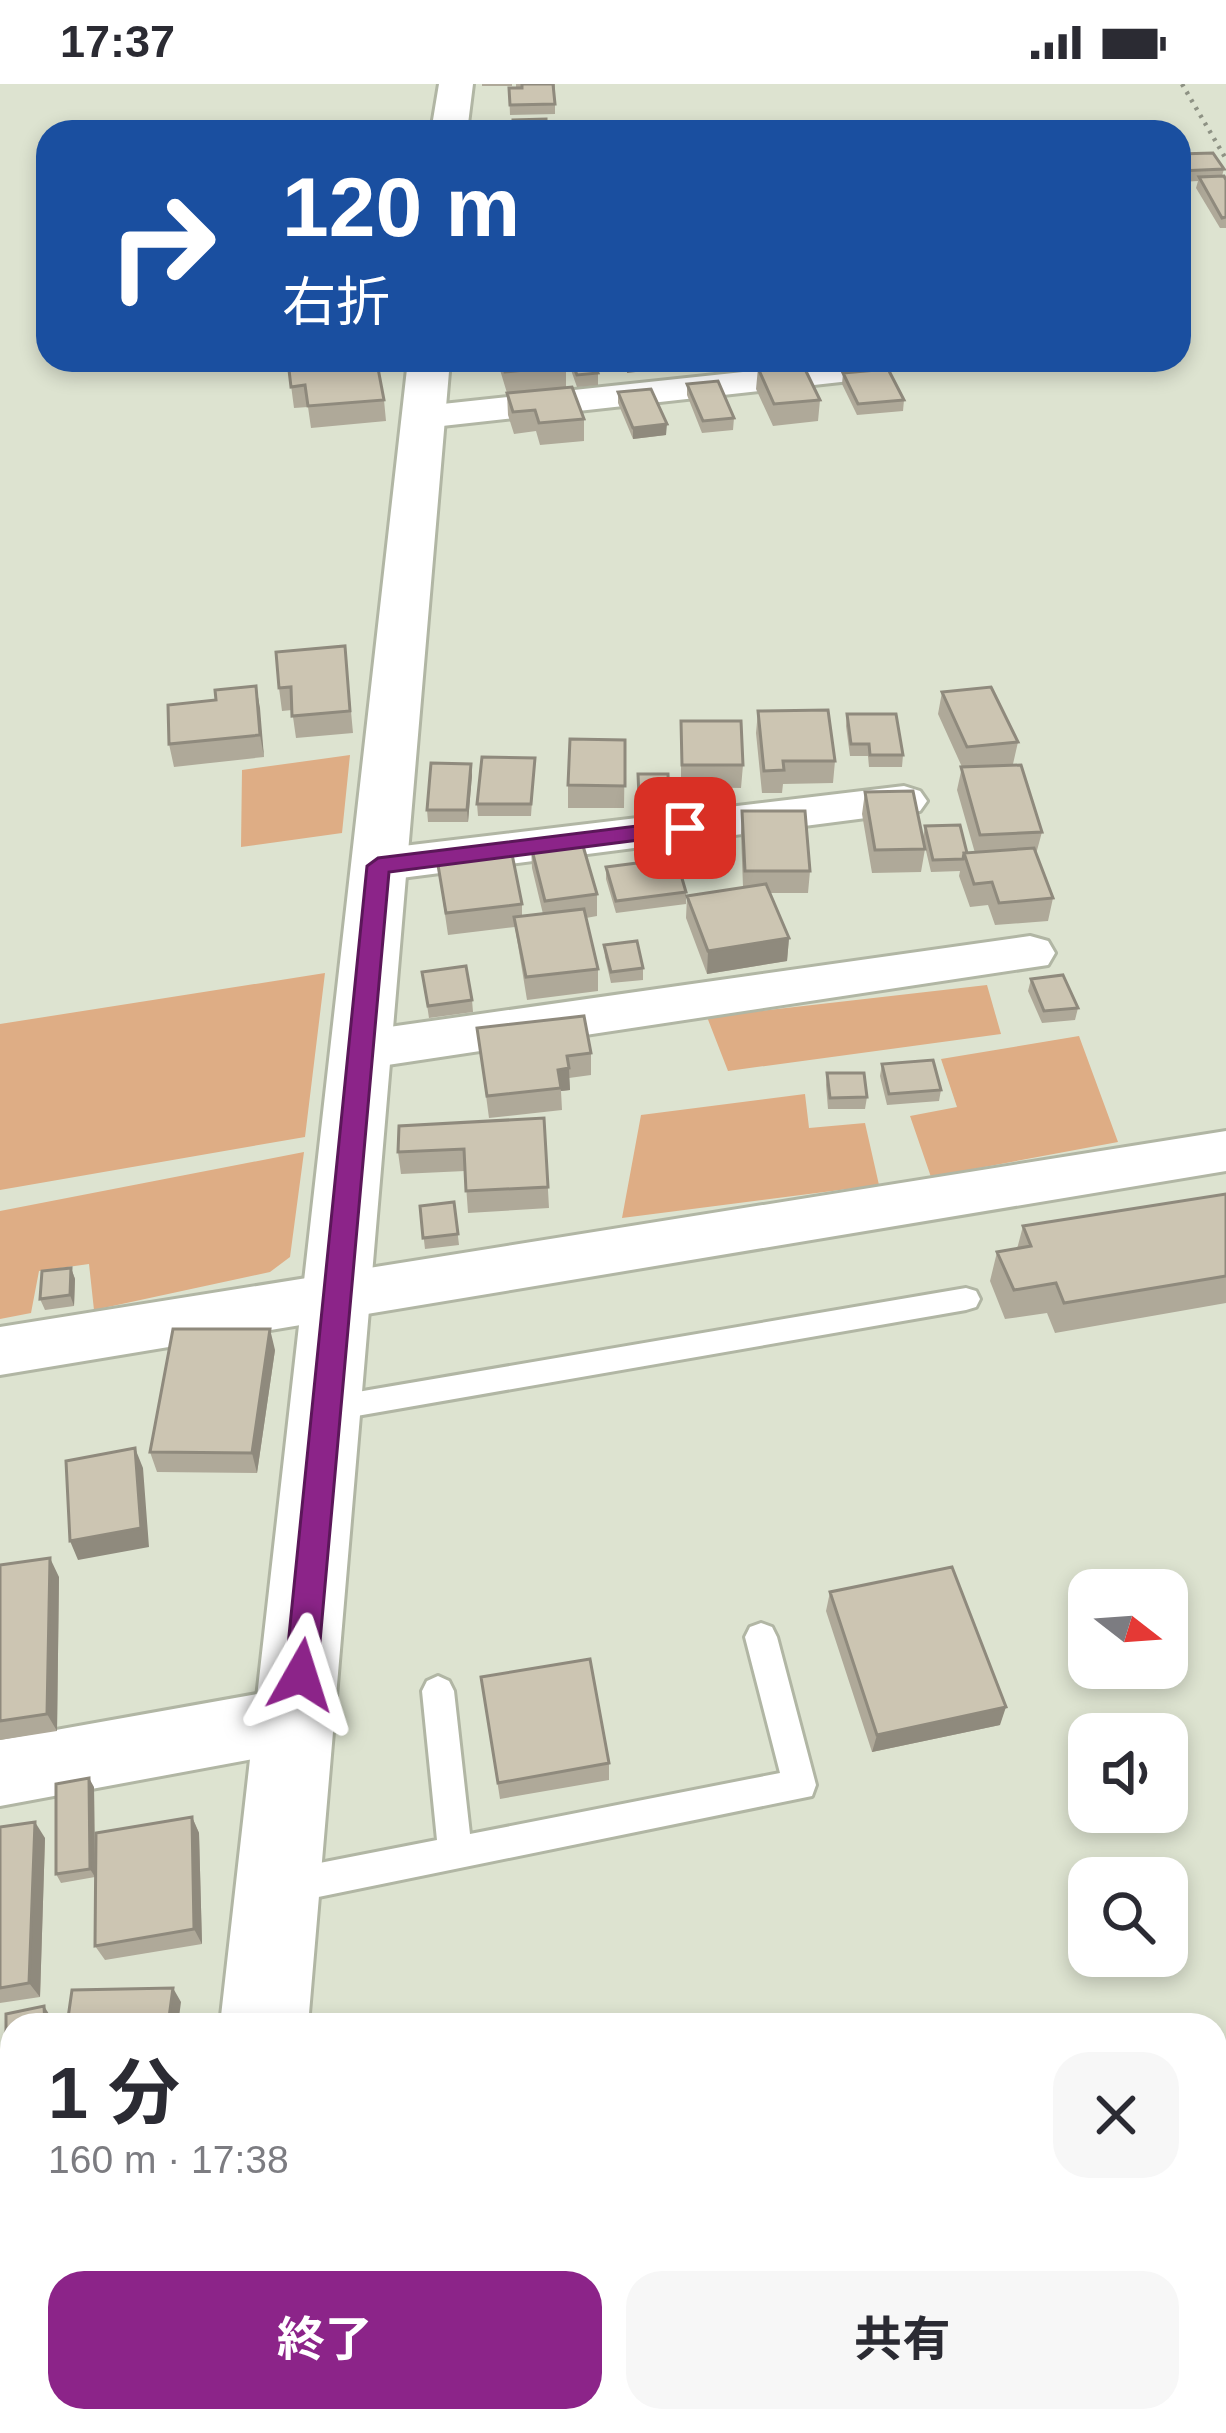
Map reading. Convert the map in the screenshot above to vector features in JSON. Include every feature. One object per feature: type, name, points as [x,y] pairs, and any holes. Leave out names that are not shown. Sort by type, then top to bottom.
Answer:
[{"type":"street","points":[[451,120],[456,84]]},
{"type":"street","points":[[265,2013],[428,372]]},
{"type":"street","points":[[424,417],[837,373]]},
{"type":"street","points":[[378,866],[904,800]]},
{"type":"street","points":[[361,1050],[1030,952]]},
{"type":"street","points":[[0,1352],[340,1292],[1226,1151]]},
{"type":"street","points":[[0,1773],[296,1720]]},
{"type":"lane","points":[[328,1409],[966,1299]]},
{"type":"lane","points":[[278,1888],[800,1785],[761,1636]]},
{"type":"lane","points":[[438,1691],[455,1852]]},
{"type":"path","points":[[1182,84],[1226,159]]},
{"type":"shaded area","points":[[350,755],[342,833],[241,847],[242,770]]},
{"type":"shaded area","points":[[325,973],[305,1137],[0,1190],[0,1024]]},
{"type":"shaded area","points":[[987,985],[1001,1034],[728,1071],[707,1017]]},
{"type":"shaded area","points":[[1079,1036],[1118,1142],[931,1177],[910,1116],[957,1107],[941,1059]]},
{"type":"shaded area","points":[[805,1094],[809,1128],[865,1123],[879,1185],[622,1218],[641,1115]]},
{"type":"shaded area","points":[[304,1152],[290,1257],[270,1272],[94,1310],[89,1264],[39,1271],[31,1313],[0,1319],[0,1211]]},
{"type":"building","points":[[522,84],[553,84],[555,104],[510,105],[509,88],[522,88]]},
{"type":"building","points":[[1213,153],[1224,169],[1191,170],[1191,154]]},
{"type":"building","points":[[1224,176],[1226,217],[1222,218],[1199,177]]},
{"type":"building","points":[[289,372],[379,372],[384,400],[308,406],[305,385],[291,387]]},
{"type":"building","points":[[760,372],[806,372],[820,400],[774,404]]},
{"type":"building","points":[[890,372],[904,400],[858,404],[843,373]]},
{"type":"building","points":[[718,381],[734,418],[703,421],[687,384]]},
{"type":"building","points":[[572,387],[584,419],[539,423],[535,410],[513,412],[507,393]]},
{"type":"building","points":[[651,389],[667,424],[633,428],[618,392]]},
{"type":"building","points":[[345,646],[350,711],[292,716],[291,687],[279,688],[276,652]]},
{"type":"building","points":[[256,686],[260,735],[169,744],[168,705],[216,700],[215,690]]},
{"type":"building","points":[[991,687],[1018,742],[967,747],[942,692]]},
{"type":"building","points":[[828,710],[835,761],[783,761],[784,770],[764,771],[758,711]]},
{"type":"building","points":[[847,714],[896,714],[903,755],[870,755],[869,744],[851,744]]},
{"type":"building","points":[[681,721],[741,721],[743,765],[682,765]]},
{"type":"building","points":[[570,739],[625,740],[625,786],[568,785]]},
{"type":"building","points":[[482,757],[535,758],[531,804],[477,804]]},
{"type":"building","points":[[431,763],[471,764],[467,810],[427,810]]},
{"type":"building","points":[[1021,765],[1042,832],[980,835],[961,767]]},
{"type":"building","points":[[638,774],[668,774],[669,798],[639,797]]},
{"type":"building","points":[[913,791],[925,849],[875,850],[865,792]]},
{"type":"building","points":[[742,811],[805,811],[810,871],[745,871]]},
{"type":"building","points":[[960,825],[967,853],[963,859],[933,860],[925,826]]},
{"type":"building","points":[[581,839],[597,894],[545,901],[531,846]]},
{"type":"building","points":[[510,844],[522,904],[446,913],[436,853]]},
{"type":"building","points":[[1034,848],[1053,898],[999,903],[992,882],[974,884],[964,853]]},
{"type":"building","points":[[676,858],[686,892],[616,901],[606,867]]},
{"type":"building","points":[[766,884],[789,938],[708,951],[687,896]]},
{"type":"building","points":[[584,909],[598,969],[526,977],[514,917]]},
{"type":"building","points":[[637,941],[643,968],[611,972],[604,945]]},
{"type":"building","points":[[466,966],[472,1000],[428,1006],[422,972]]},
{"type":"building","points":[[1063,975],[1078,1008],[1044,1011],[1031,979]]},
{"type":"building","points":[[584,1016],[591,1053],[567,1056],[569,1068],[558,1070],[561,1088],[487,1096],[477,1028]]},
{"type":"building","points":[[933,1060],[941,1090],[889,1094],[882,1064]]},
{"type":"building","points":[[827,1073],[864,1073],[867,1097],[830,1098]]},
{"type":"building","points":[[544,1118],[548,1187],[466,1191],[464,1149],[398,1152],[399,1126]]},
{"type":"building","points":[[1226,1194],[1226,1276],[1064,1303],[1056,1283],[1014,1290],[997,1252],[1031,1246],[1023,1226]]},
{"type":"building","points":[[454,1202],[458,1234],[423,1238],[420,1206]]},
{"type":"building","points":[[71,1268],[70,1295],[40,1299],[42,1271]]},
{"type":"building","points":[[173,1329],[270,1329],[252,1453],[150,1452]]},
{"type":"building","points":[[135,1448],[141,1528],[70,1541],[66,1461]]},
{"type":"building","points":[[50,1558],[47,1714],[0,1721],[0,1565]]},
{"type":"building","points":[[952,1567],[1006,1707],[877,1735],[830,1592]]},
{"type":"building","points":[[590,1659],[609,1763],[498,1783],[481,1677]]},
{"type":"building","points":[[89,1778],[90,1869],[56,1874],[56,1784]]},
{"type":"building","points":[[192,1817],[194,1929],[95,1946],[96,1833]]},
{"type":"building","points":[[35,1822],[29,1983],[0,1988],[0,1827]]},
{"type":"building","points":[[173,1988],[170,2013],[69,2013],[72,1990]]},
{"type":"building","points":[[44,2006],[44,2013],[11,2013]]},
{"type":"route","points":[[301,1675],[378,866],[685,828]]}]
